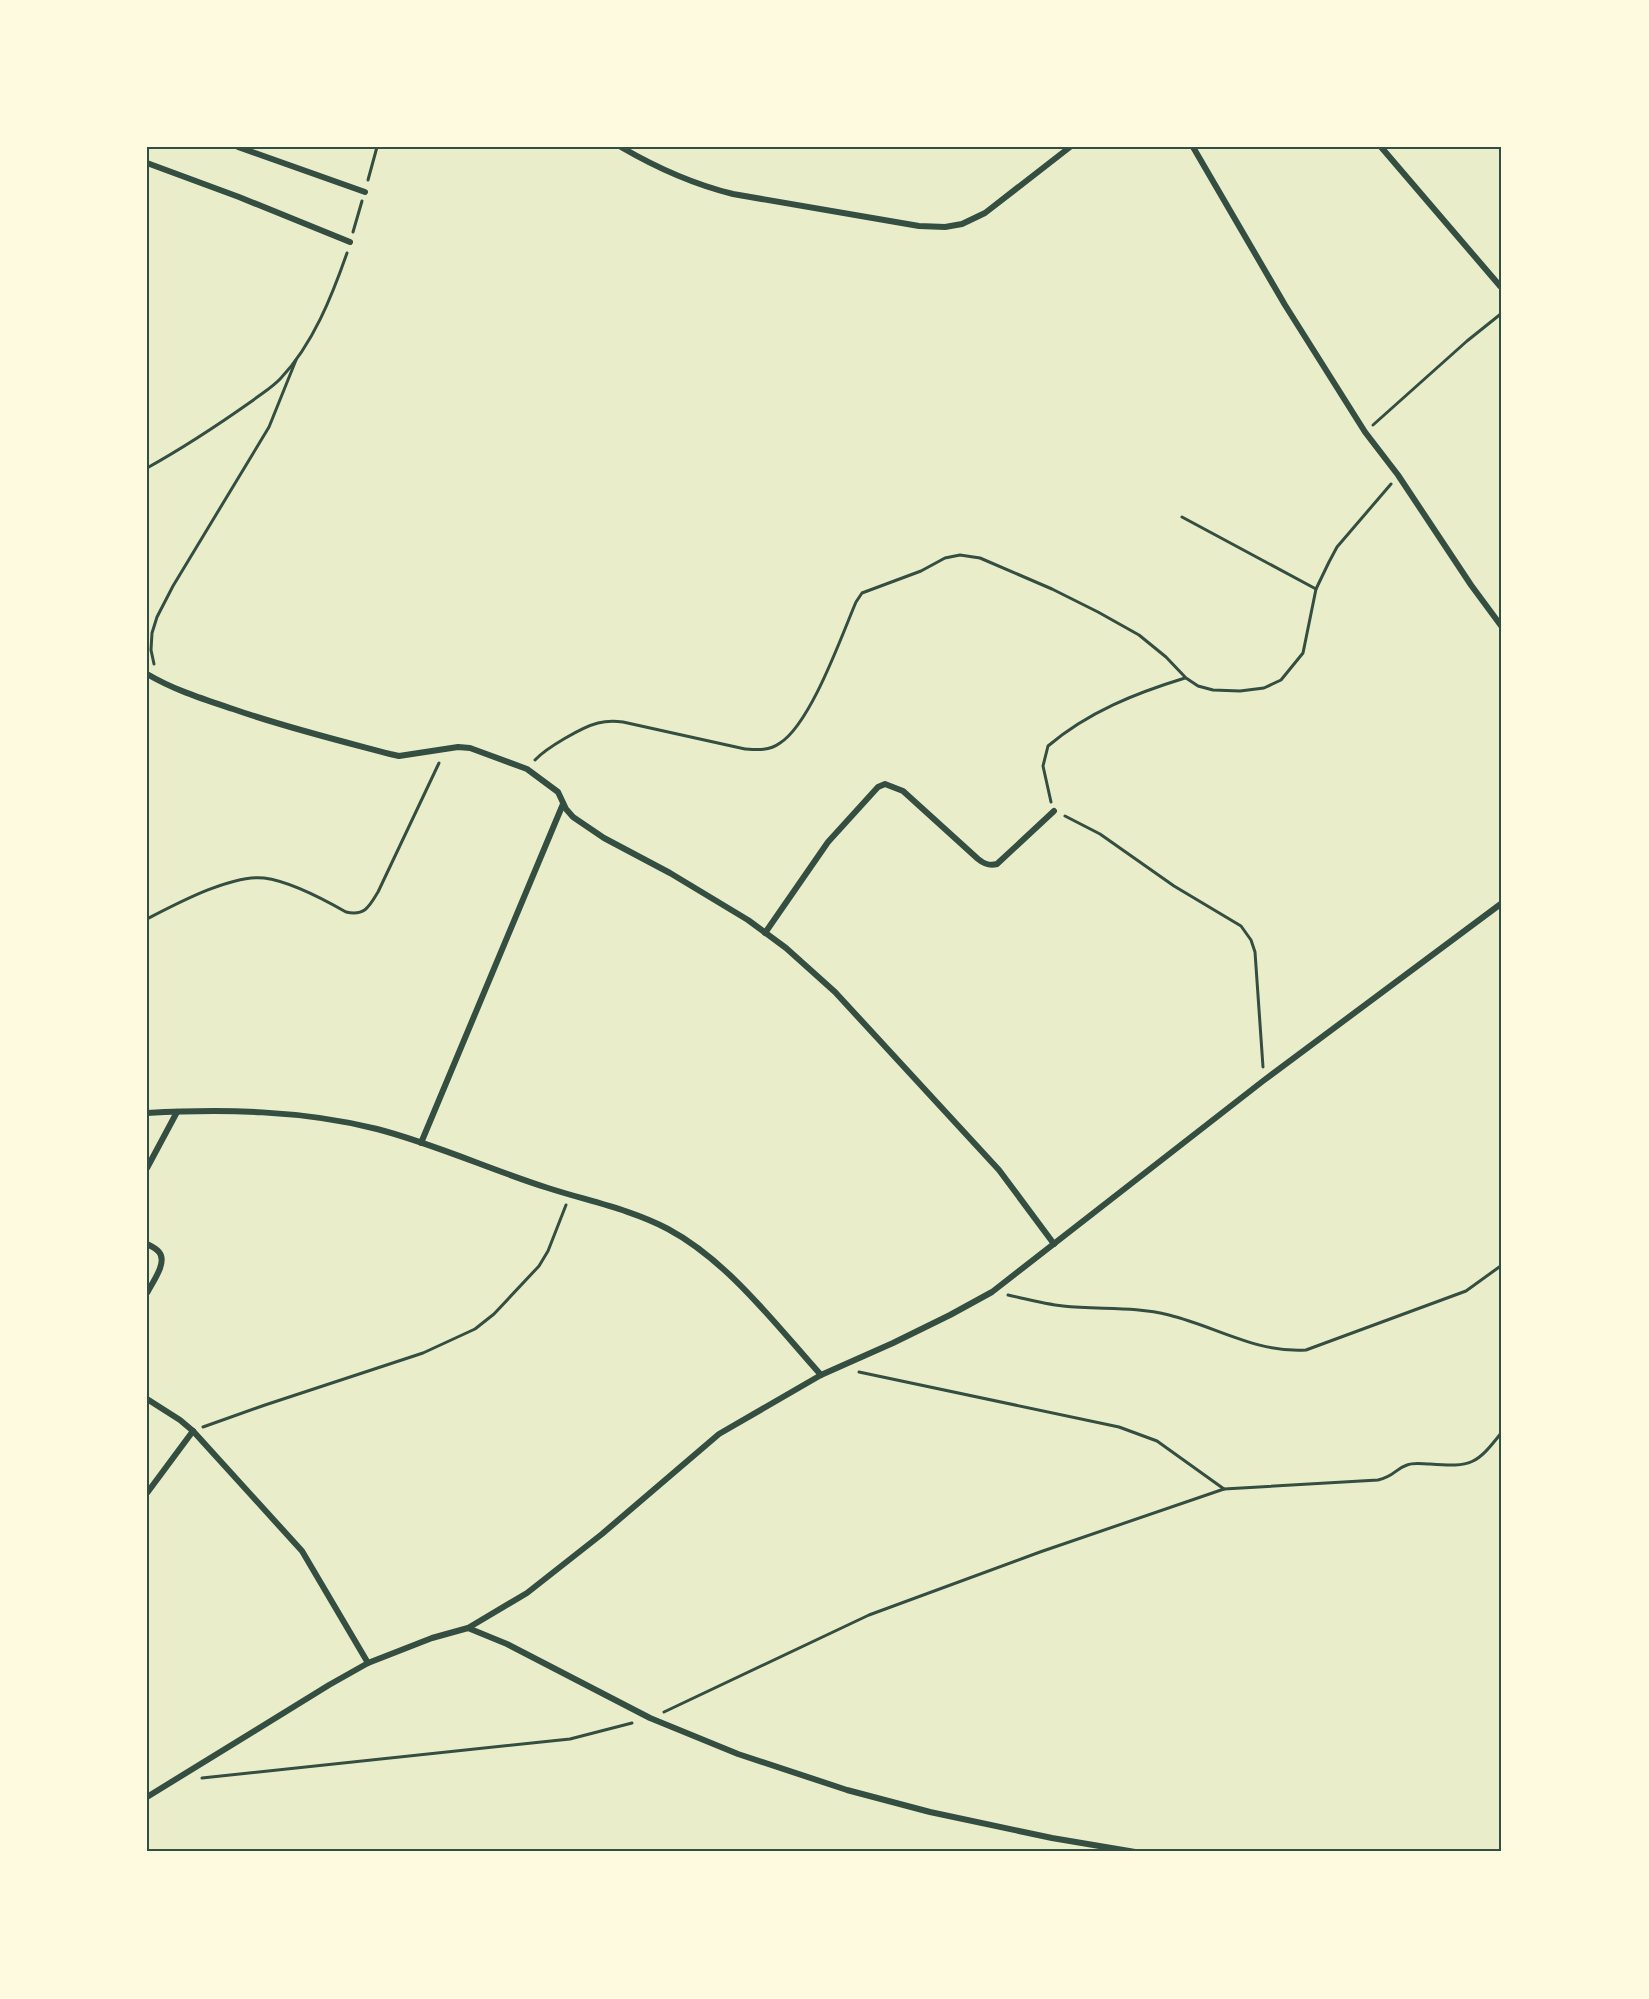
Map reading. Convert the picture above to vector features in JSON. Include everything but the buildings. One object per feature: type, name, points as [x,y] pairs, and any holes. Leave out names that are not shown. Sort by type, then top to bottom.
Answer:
[{"type":"street","points":[[238,147],[365,192]]},
{"type":"street","points":[[621,147],[652,165],[707,188],[920,226],[945,227],[962,224],[985,213],[1070,147]]},
{"type":"street","points":[[1194,147],[1285,305],[1365,432],[1398,475],[1471,585],[1502,627]]},
{"type":"street","points":[[1381,147],[1500,286],[1502,284]]},
{"type":"street","points":[[147,163],[350,242]]},
{"type":"street","points":[[147,674],[192,696],[310,734],[399,756],[470,748],[527,769],[558,792],[563,804],[573,817],[604,838],[715,898],[786,948],[835,992],[999,1170],[1054,1244]]},
{"type":"street","points":[[765,933],[828,842],[878,787],[885,784],[903,791],[984,864],[997,864],[1054,811]]},
{"type":"street","points":[[421,1143],[563,804]]},
{"type":"street","points":[[147,1797],[368,1663],[432,1638],[468,1628],[527,1593],[602,1534],[719,1434],[821,1375],[950,1316],[992,1292],[1263,1081],[1502,903]]},
{"type":"street","points":[[147,1113],[223,1111],[286,1114],[338,1120],[421,1143],[569,1195],[630,1212],[668,1229],[732,1278],[821,1375]]},
{"type":"street","points":[[147,1168],[177,1112]]},
{"type":"street","points":[[147,1244],[159,1251],[162,1256],[159,1269],[147,1293]]},
{"type":"street","points":[[147,1399],[193,1431],[302,1551],[368,1663]]},
{"type":"street","points":[[147,1493],[193,1431]]},
{"type":"street","points":[[468,1628],[507,1644],[650,1718],[738,1754],[847,1790],[930,1812],[1052,1838],[1135,1852]]},
{"type":"path","points":[[147,468],[175,453],[280,380],[297,357],[320,318],[335,286],[377,147]]},
{"type":"path","points":[[1365,432],[1467,341],[1502,313]]},
{"type":"path","points":[[159,680],[151,650],[152,633],[157,617],[173,586],[269,426],[297,357]]},
{"type":"path","points":[[527,769],[547,748],[596,723],[609,721],[623,722],[745,749],[764,750],[773,747],[792,734],[819,689],[862,593],[921,571],[945,558],[960,555],[980,558],[1098,612],[1139,635],[1198,686],[1213,690],[1240,691],[1264,688],[1281,680],[1303,653],[1316,589],[1337,547],[1398,475]]},
{"type":"path","points":[[1182,517],[1316,589]]},
{"type":"path","points":[[1186,678],[1129,696],[1069,730],[1048,746],[1043,766],[1054,811],[1083,823],[1100,834],[1174,886],[1240,926],[1251,940],[1255,952],[1263,1081]]},
{"type":"path","points":[[147,920],[193,896],[220,886],[262,878],[275,880],[346,912],[356,914],[364,911],[378,892],[446,749]]},
{"type":"path","points":[[193,1431],[275,1401],[423,1353],[475,1329],[494,1314],[539,1266],[548,1251],[569,1195]]},
{"type":"path","points":[[992,1292],[1062,1306],[1141,1310],[1167,1314],[1224,1332],[1258,1346],[1285,1351],[1306,1350],[1466,1291],[1502,1265]]},
{"type":"path","points":[[859,1372],[1119,1426],[1157,1441],[1224,1489]]},
{"type":"path","points":[[198,1779],[570,1739],[650,1718],[869,1615],[1040,1552],[1224,1489],[1378,1480],[1390,1478],[1404,1466],[1412,1464],[1458,1466],[1473,1462],[1486,1452],[1502,1432]]}]
